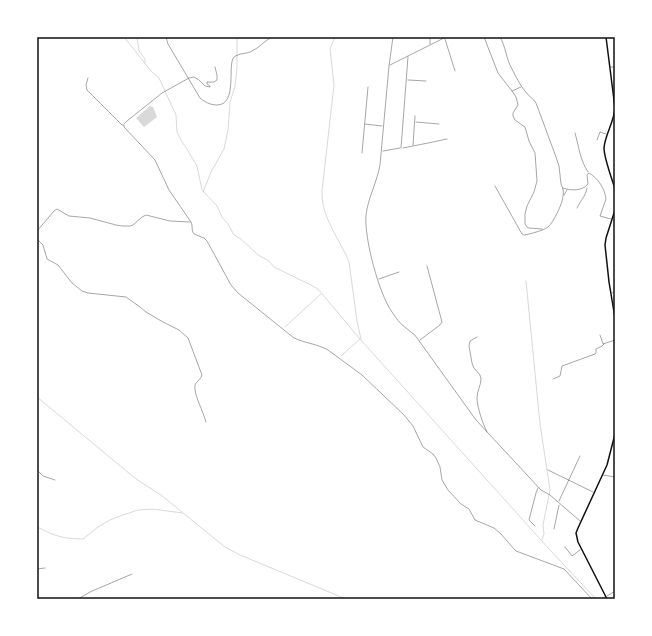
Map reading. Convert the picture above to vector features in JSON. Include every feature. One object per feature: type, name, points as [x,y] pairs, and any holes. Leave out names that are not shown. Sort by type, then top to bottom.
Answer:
[{"type":"main road","points":[[606,37],[615,108],[604,147],[604,152],[615,189]]},
{"type":"main road","points":[[615,210],[605,242],[606,259],[615,318]]},
{"type":"main road","points":[[606,598],[576,536],[581,521],[609,458],[615,434]]},
{"type":"street","points":[[166,37],[168,44],[199,96],[209,104],[215,105],[223,104],[228,96],[232,80],[233,58],[252,52],[272,37]]},
{"type":"street","points":[[393,37],[382,151],[379,170],[368,206],[366,219],[371,256],[385,301],[392,313],[404,327],[414,334],[476,420],[539,487],[581,521]]},
{"type":"street","points":[[430,37],[430,45]]},
{"type":"street","points":[[389,66],[445,37],[455,71]]},
{"type":"street","points":[[484,37],[498,73],[516,97],[518,105],[513,113],[513,118],[525,127],[529,141],[536,155],[535,161],[537,184],[527,206],[524,224],[529,228],[542,229]]},
{"type":"street","points":[[500,37],[504,44],[508,61],[526,92],[536,102],[559,166],[564,196]]},
{"type":"street","points":[[401,148],[408,56]]},
{"type":"street","points":[[124,125],[126,121],[162,93],[189,78],[194,77],[209,88],[210,86],[206,84],[206,82],[214,82],[217,79],[215,67]]},
{"type":"street","points":[[610,67],[615,67]]},
{"type":"street","points":[[88,78],[86,85],[87,90],[122,125],[124,125],[124,127],[155,160],[169,190],[191,222],[194,234],[204,238],[209,243],[231,284],[240,295],[294,338],[328,350],[362,375],[404,415],[413,426],[423,447],[433,454],[437,460],[440,467],[442,480],[446,487],[454,497],[469,509],[475,520],[494,528],[516,551],[564,569],[592,599]]},
{"type":"street","points":[[406,80],[426,81]]},
{"type":"street","points":[[512,91],[522,86]]},
{"type":"street","points":[[362,153],[368,87]]},
{"type":"street","points":[[413,146],[415,116]]},
{"type":"street","points":[[415,122],[439,124]]},
{"type":"street","points":[[364,124],[384,126]]},
{"type":"street","points":[[597,140],[600,132],[608,135]]},
{"type":"street","points":[[575,133],[584,167],[595,177],[606,196],[600,216],[612,219]]},
{"type":"street","points":[[382,151],[447,138]]},
{"type":"street","points":[[577,208],[586,193],[588,184],[586,176],[589,173]]},
{"type":"street","points":[[495,186],[522,234],[525,235],[548,227],[552,222],[568,189]]},
{"type":"street","points":[[563,187],[568,189],[579,189],[587,186]]},
{"type":"street","points":[[37,231],[57,209],[69,216],[90,218],[122,226],[134,225],[146,215],[170,221],[191,222]]},
{"type":"street","points":[[37,239],[43,245],[47,259],[58,266],[70,281],[82,291],[126,297],[146,312],[186,336],[202,375],[196,382],[195,386],[196,395],[206,422]]},
{"type":"street","points":[[419,341],[442,322],[427,266]]},
{"type":"street","points":[[378,279],[399,272]]},
{"type":"street","points":[[611,293],[615,292]]},
{"type":"street","points":[[600,335],[602,343],[604,344]]},
{"type":"street","points":[[477,337],[471,340],[469,346],[472,365],[481,379],[478,401],[488,433]]},
{"type":"street","points":[[553,379],[560,375],[562,366],[595,354],[596,348],[615,340]]},
{"type":"street","points":[[558,502],[570,480],[580,456]]},
{"type":"street","points":[[37,470],[43,476],[55,480]]},
{"type":"street","points":[[548,470],[594,492]]},
{"type":"street","points":[[602,475],[612,478],[615,477]]},
{"type":"street","points":[[535,526],[529,520],[539,487]]},
{"type":"street","points":[[554,529],[560,504]]},
{"type":"street","points":[[565,547],[572,556],[581,549]]},
{"type":"street","points":[[37,570],[46,568]]},
{"type":"street","points":[[78,599],[132,574]]},
{"type":"street","points":[[601,599],[606,598],[615,591]]},
{"type":"shaded area","points":[[150,106],[153,107],[157,117],[144,127],[136,118]]},
{"type":"waterway","points":[[124,37],[151,71],[159,78],[176,115],[177,132],[197,166],[202,190],[217,206],[222,217],[234,235],[241,239],[258,255],[269,261],[274,267],[318,289],[360,339],[596,599]]},
{"type":"waterway","points":[[137,37],[139,51],[145,59],[145,63]]},
{"type":"waterway","points":[[203,192],[211,172],[224,149],[228,130],[230,102],[235,86],[237,68],[237,37]]},
{"type":"waterway","points":[[335,37],[330,49],[334,85],[322,200],[330,225],[349,262],[361,339]]},
{"type":"waterway","points":[[526,281],[540,424],[550,490],[543,525],[544,534],[542,540]]},
{"type":"waterway","points":[[285,327],[321,294]]},
{"type":"waterway","points":[[341,356],[360,339]]},
{"type":"waterway","points":[[37,397],[136,479],[161,495],[182,512]]},
{"type":"waterway","points":[[37,527],[59,536],[83,539],[110,520],[138,510],[153,509],[183,513],[225,547],[240,555],[346,599]]}]
